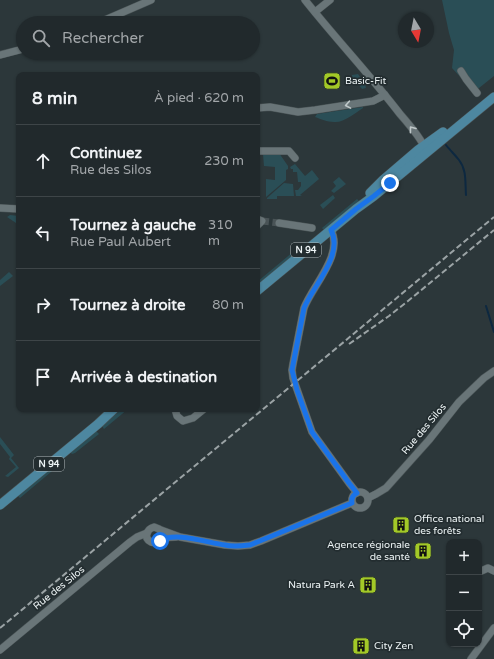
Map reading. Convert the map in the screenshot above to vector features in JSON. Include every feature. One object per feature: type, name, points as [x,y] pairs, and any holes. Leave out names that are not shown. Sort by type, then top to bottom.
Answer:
[{"type":"main road","name":"N 94","points":[[260,289],[356,209],[374,196],[449,127],[494,89]]},
{"type":"main road","name":"N 94","points":[[425,150],[494,97]]},
{"type":"main road","name":"N 94","points":[[0,505],[111,412]]},
{"type":"main road","name":"N 94","points":[[98,424],[114,412]]},
{"type":"street","points":[[114,16],[151,0]]},
{"type":"street","points":[[305,0],[396,108],[425,150]]},
{"type":"street","points":[[315,12],[330,0]]},
{"type":"street","points":[[0,55],[16,51]]},
{"type":"street","points":[[461,71],[477,92]]},
{"type":"street","points":[[260,108],[270,107],[298,112],[387,98]]},
{"type":"street","points":[[260,151],[289,151],[295,158]]},
{"type":"street","points":[[0,208],[16,209]]},
{"type":"street","points":[[279,223],[312,228]]},
{"type":"street","points":[[331,230],[334,243],[331,256],[325,271],[307,300],[304,308],[292,374],[312,432],[357,493]]},
{"type":"street","name":"Rue des Silos","points":[[368,498],[386,488],[429,440],[459,402],[484,378],[494,371]]},
{"type":"street","points":[[176,412],[177,416],[183,421],[193,418],[200,412]]},
{"type":"street","points":[[357,493],[363,493],[368,498],[367,504],[362,508],[356,508],[352,503],[352,498],[357,493]]},
{"type":"street","points":[[180,537],[166,538],[155,543],[150,542],[148,536],[151,528],[154,527],[180,537],[225,545],[250,545],[352,503]]},
{"type":"street","points":[[161,530],[161,540]]},
{"type":"street","name":"Rue des Silos","points":[[0,650],[130,542],[148,536]]},
{"type":"street","points":[[482,571],[488,568],[494,571]]},
{"type":"street","points":[[472,659],[494,628]]},
{"type":"shaded area","points":[[442,0],[494,0],[494,76],[474,92],[452,68],[454,50]]},
{"type":"shaded area","points":[[358,74],[366,88],[362,89],[352,76]]},
{"type":"shaded area","points":[[363,107],[349,117],[338,122],[329,122],[315,117],[317,114]]},
{"type":"shaded area","points":[[279,153],[288,166],[288,169],[286,170],[286,180],[266,197],[266,179],[275,180],[275,167],[264,166],[263,154]]},
{"type":"shaded area","points":[[295,164],[305,176],[312,170],[319,179],[300,195],[302,196],[296,196],[295,190],[298,190],[301,186],[301,182],[298,182],[297,172],[293,172],[293,169],[290,167]]},
{"type":"shaded area","points":[[339,177],[346,184],[334,193],[331,191],[336,186],[333,182]]},
{"type":"shaded area","points":[[284,183],[293,184],[294,196],[277,196],[277,199],[267,199],[267,198]]},
{"type":"shaded area","points":[[333,195],[335,198],[323,209],[320,205]]},
{"type":"shaded area","points":[[357,199],[359,201],[324,230],[322,228]]},
{"type":"shaded area","points":[[10,215],[16,216],[16,223],[7,217]]},
{"type":"shaded area","points":[[305,242],[307,244],[260,283],[260,280]]},
{"type":"shaded area","points":[[9,272],[13,276],[0,286],[0,280]]},
{"type":"shaded area","points":[[118,412],[124,412],[104,429],[102,426]]},
{"type":"shaded area","points":[[96,431],[99,434],[75,453],[72,454],[70,452]]},
{"type":"shaded area","points":[[0,437],[14,455],[11,458],[19,468],[8,477],[5,476],[16,467],[0,444]]},
{"type":"shaded area","points":[[62,458],[64,461],[20,498],[17,495]]},
{"type":"waterway","points":[[446,145],[462,164],[465,177],[466,195]]},
{"type":"waterway","points":[[486,306],[494,332]]},
{"type":"tunnel","points":[[262,221],[279,223]]},
{"type":"railway","points":[[260,412],[494,217]]},
{"type":"railway","points":[[349,344],[389,316],[494,230]]},
{"type":"railway","points":[[0,628],[260,412]]},
{"type":"place","name":"Basic-Fit","points":[[332,81]]},
{"type":"place","name":"Office national des forêts","points":[[401,525]]},
{"type":"place","name":"Agence régionale de santé","points":[[423,551]]},
{"type":"place","name":"Natura Park A","points":[[368,585]]},
{"type":"place","name":"City Zen","points":[[361,646]]},
{"type":"route","points":[[160,541],[166,538],[180,537],[225,545],[250,545],[352,503],[352,498],[357,493],[312,432],[293,378],[292,370],[304,308],[330,260],[334,243],[331,230],[390,183]]}]
